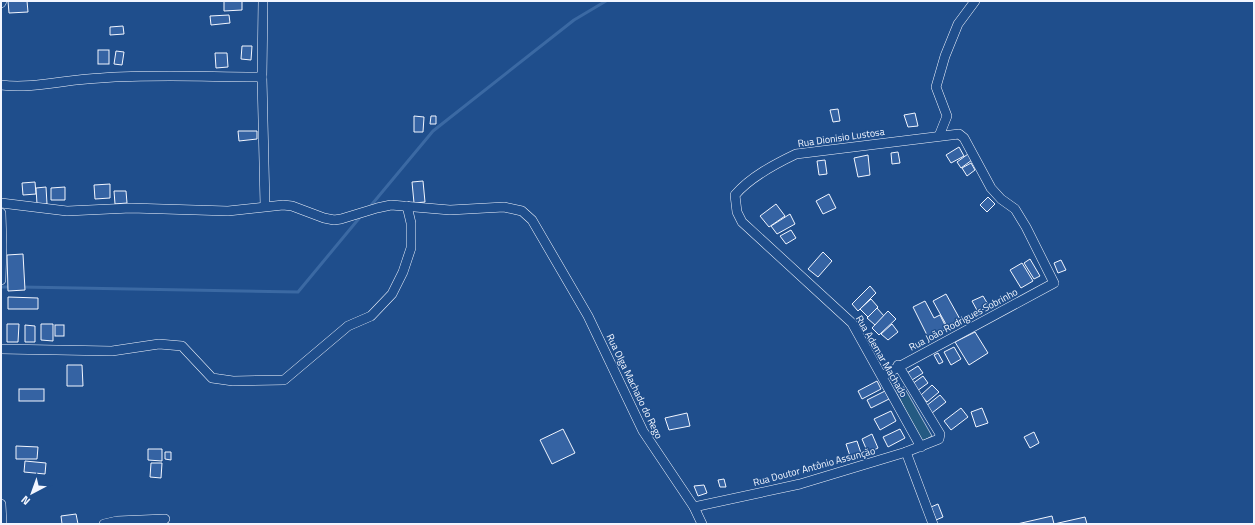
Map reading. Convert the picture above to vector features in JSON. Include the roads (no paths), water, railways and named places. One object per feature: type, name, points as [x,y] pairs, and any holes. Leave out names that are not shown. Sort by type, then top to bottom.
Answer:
[{"type":"street","points":[[263,1],[262,77],[265,206]]},
{"type":"street","points":[[939,136],[947,116],[936,87],[945,56],[958,24],[975,1]]},
{"type":"street","points":[[1,85],[16,87],[32,86],[116,77],[262,77]]},
{"type":"street","name":"Rua Dionisio Lustosa","points":[[742,222],[735,204],[735,195],[742,186],[780,161],[796,154],[955,134],[962,136],[965,140],[991,188],[1001,199],[1015,209],[1026,227],[1054,283]]},
{"type":"street","name":"Rua Olga Machado do Rego","points":[[1,202],[67,211],[132,208],[228,211],[265,206],[292,206],[334,220],[391,205],[456,210],[504,207],[522,211],[532,220],[588,316],[643,431],[694,507],[702,524]]},
{"type":"street","points":[[1,349],[112,351],[159,344],[182,346],[212,378],[233,381],[284,380],[348,326],[371,316],[392,294],[403,272],[411,248],[411,223],[407,206]]},
{"type":"street","points":[[328,343],[340,333],[381,313],[389,297],[411,265],[412,230],[420,208]]},
{"type":"street","points":[[1,213],[1,280]]},
{"type":"street","name":"Rua Ademar Machado","points":[[742,222],[848,318],[921,447]]},
{"type":"street","name":"Rua João Rodrigues Sobrinho","points":[[882,376],[898,365],[1054,283]]},
{"type":"street","name":"Rua Doutor Antônio Assunção","points":[[694,507],[800,484],[906,452],[938,439],[940,434],[898,365]]},
{"type":"street","points":[[906,452],[934,524]]},
{"type":"street","points":[[1,504],[2,524]]},
{"type":"street","points":[[104,524],[117,521],[165,518]]},
{"type":"waterway","points":[[368,209],[433,131],[574,20],[606,1]]},
{"type":"waterway","points":[[21,287],[298,292],[361,216]]},
{"type":"waterway","points":[[1,287],[11,287]]}]
